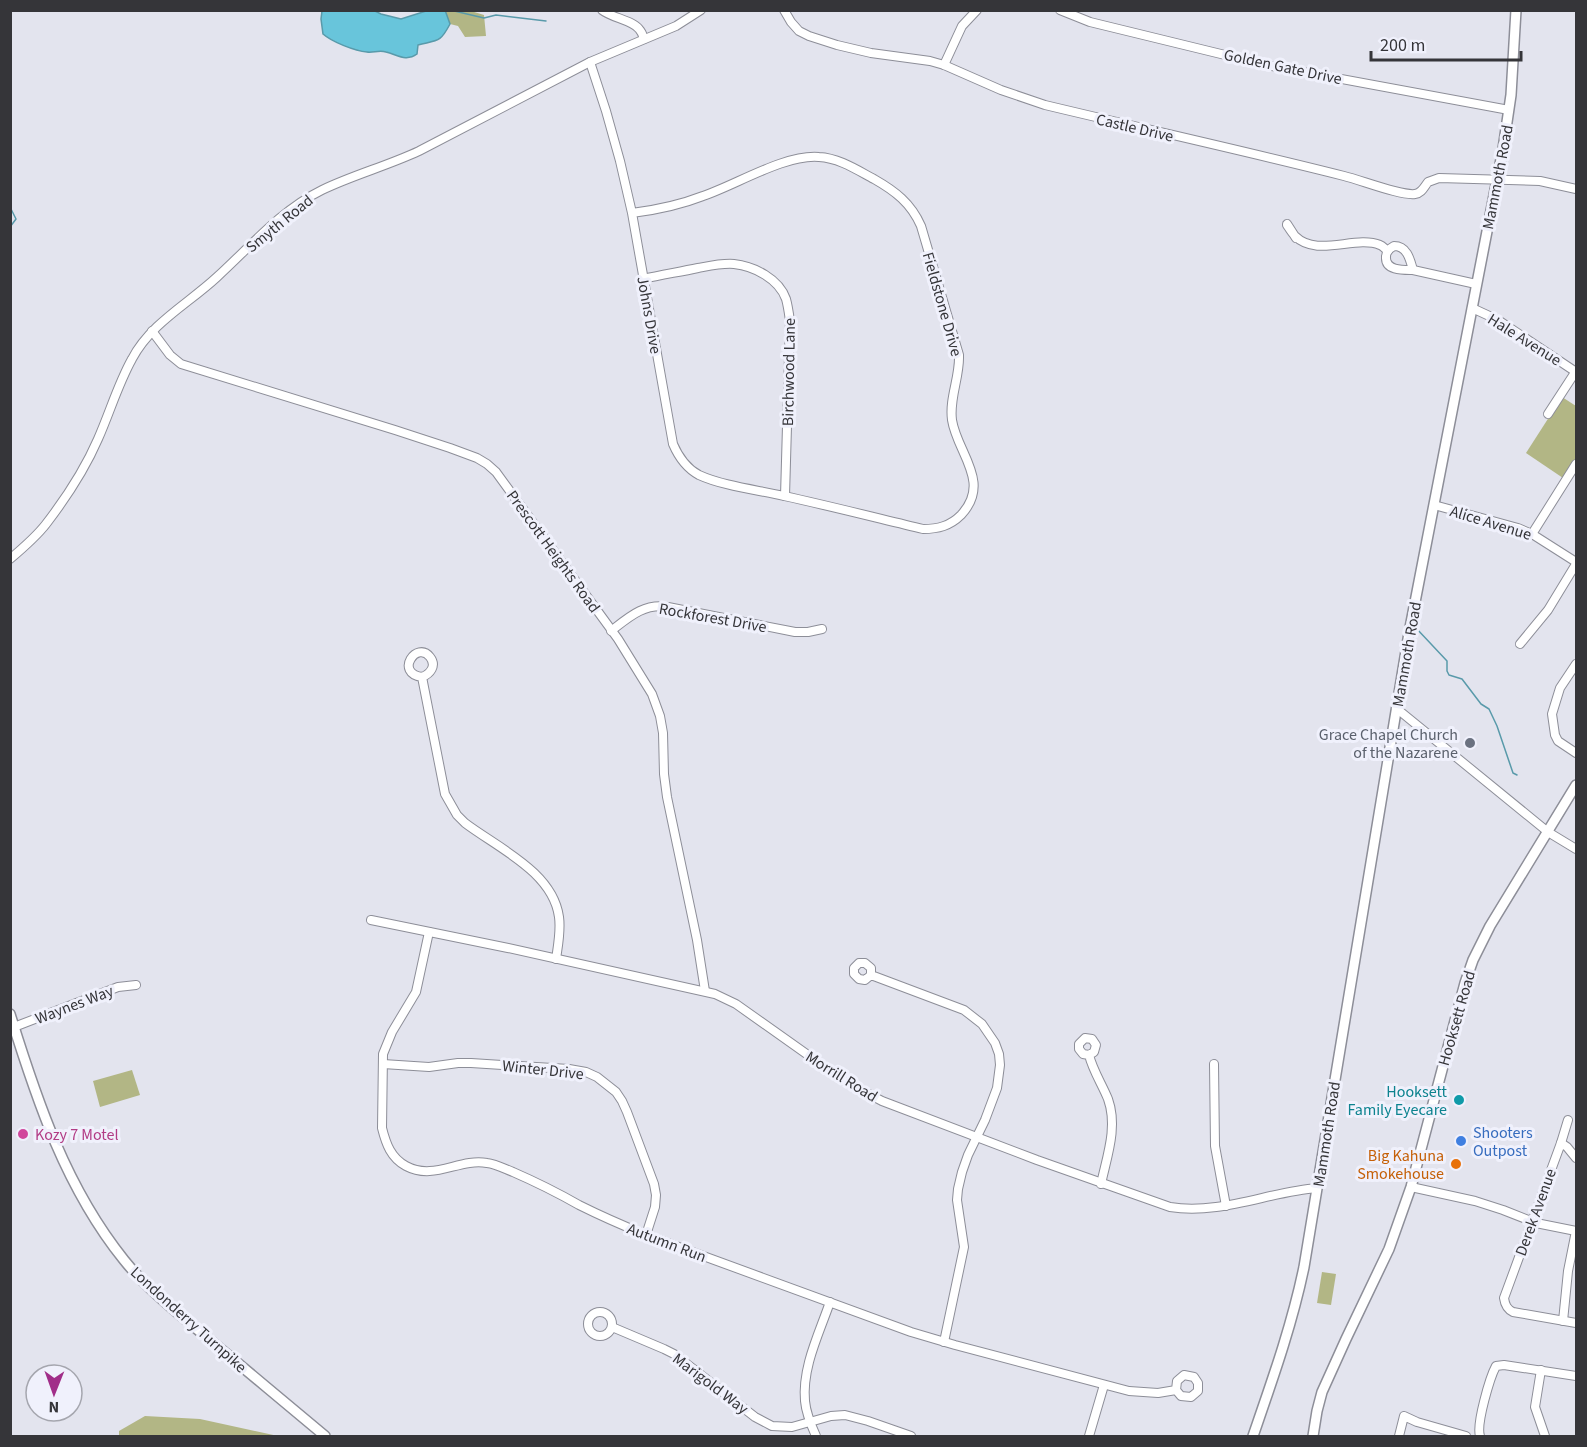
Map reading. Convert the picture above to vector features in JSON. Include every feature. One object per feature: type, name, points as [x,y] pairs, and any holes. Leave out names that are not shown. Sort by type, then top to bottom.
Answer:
[{"type":"main road","name":"Mammoth Road","points":[[1253,1437],[1297,1301],[1308,1245],[1411,622],[1509,110],[1516,10]]},
{"type":"main road","name":"Hooksett Road","points":[[1313,1437],[1322,1392],[1389,1249],[1411,1187],[1473,960],[1490,926],[1576,787]]},
{"type":"main road","name":"Londonderry Turnpike","points":[[10,1014],[38,1096],[67,1170],[83,1201],[123,1259],[186,1320],[325,1437]]},
{"type":"street","points":[[602,10],[608,15],[632,24],[639,29],[644,39]]},
{"type":"street","name":"Smyth Road","points":[[10,560],[45,525],[84,466],[98,440],[132,359],[152,331],[205,288],[259,237],[301,202],[321,190],[419,151],[590,62],[676,26],[701,10]]},
{"type":"street","name":"Castle Drive","points":[[784,10],[799,31],[837,45],[871,53],[930,61],[1000,90],[1045,105],[1336,174],[1397,192],[1418,193],[1428,182],[1439,178],[1540,181],[1576,189]]},
{"type":"street","points":[[944,65],[962,26],[977,10]]},
{"type":"street","name":"Golden Gate Drive","points":[[1059,10],[1090,22],[1266,65],[1509,110]]},
{"type":"street","name":"Johns Drive","points":[[590,62],[620,161],[632,213],[673,444],[681,460],[699,475],[785,496]]},
{"type":"street","name":"Fieldstone Drive","points":[[632,213],[670,207],[704,196],[796,159],[819,157],[830,158],[883,184],[902,197],[916,216],[959,355],[960,367],[951,408],[952,419],[954,431],[974,479],[972,497],[960,516],[945,526],[923,529],[785,496]]},
{"type":"street","points":[[1296,238],[1324,246],[1363,243],[1379,245],[1388,251]]},
{"type":"street","points":[[1413,270],[1411,260],[1403,248],[1394,246],[1388,251],[1386,258],[1388,264],[1398,269],[1413,270],[1476,284]]},
{"type":"street","name":"Birchwood Lane","points":[[643,279],[710,266],[734,264],[745,266],[766,276],[776,283],[783,293],[790,321],[785,496]]},
{"type":"street","name":"Hale Avenue","points":[[1472,308],[1498,320],[1576,371]]},
{"type":"street","name":"Prescott Heights Road","points":[[152,331],[170,355],[181,364],[468,455],[487,464],[496,472],[611,631],[644,679],[657,705],[663,733],[667,797],[697,940],[705,991]]},
{"type":"street","points":[[1548,414],[1576,371]]},
{"type":"street","points":[[1532,534],[1576,464]]},
{"type":"street","name":"Alice Avenue","points":[[1434,505],[1502,523],[1532,534],[1576,563]]},
{"type":"street","points":[[1520,644],[1548,610],[1576,563]]},
{"type":"street","name":"Rockforest Drive","points":[[611,631],[639,610],[656,606],[668,606],[788,631],[822,629]]},
{"type":"street","points":[[1576,664],[1560,688],[1552,714],[1558,741],[1576,753]]},
{"type":"street","points":[[422,676],[445,795],[457,815],[465,823],[528,867],[545,883],[559,914],[556,959]]},
{"type":"street","points":[[1396,708],[1548,832],[1576,849]]},
{"type":"street","name":"Morrill Road","points":[[371,920],[705,991],[726,998],[846,1082],[882,1101],[1170,1208],[1194,1210],[1226,1206],[1317,1188]]},
{"type":"street","name":"Autumn Run","points":[[429,932],[416,992],[387,1042],[383,1054],[382,1128],[389,1150],[406,1166],[428,1172],[475,1162],[486,1163],[520,1175],[609,1220],[646,1235],[911,1332],[1140,1393],[1176,1390]]},
{"type":"street","points":[[871,975],[964,1010],[982,1024],[999,1054],[1000,1077],[962,1172],[958,1189],[957,1200],[964,1247],[944,1342]]},
{"type":"street","name":"Waynes Way","points":[[14,1027],[118,987],[135,985]]},
{"type":"street","points":[[1089,1055],[1093,1069],[1107,1097],[1112,1119],[1109,1148],[1101,1184]]},
{"type":"street","name":"Winter Drive","points":[[383,1064],[422,1068],[471,1063],[557,1068],[586,1072],[607,1083],[622,1101],[650,1172],[656,1195],[655,1207],[646,1235]]},
{"type":"street","points":[[1214,1064],[1215,1146],[1226,1206]]},
{"type":"street","name":"Derek Avenue","points":[[1563,1321],[1513,1312],[1505,1304],[1505,1293],[1568,1120]]},
{"type":"street","points":[[1561,1143],[1576,1158]]},
{"type":"street","points":[[1411,1187],[1503,1209],[1532,1221],[1576,1231],[1568,1271],[1563,1321],[1576,1323]]},
{"type":"street","points":[[816,1437],[805,1401],[806,1371],[830,1302]]},
{"type":"street","name":"Marigold Way","points":[[612,1327],[674,1354],[755,1417],[772,1426],[801,1425],[838,1415],[852,1416],[911,1437]]},
{"type":"street","points":[[1480,1437],[1478,1430],[1496,1366],[1504,1365],[1576,1376]]},
{"type":"street","points":[[1541,1370],[1535,1407],[1546,1436]]},
{"type":"street","points":[[1089,1437],[1104,1385]]},
{"type":"street","points":[[1399,1437],[1404,1416],[1466,1437]]},
{"type":"green space","points":[[445,11],[471,11],[484,15],[486,36],[465,37],[458,26],[450,24]]},
{"type":"green space","points":[[1562,397],[1576,406],[1576,458],[1563,478],[1526,453]]},
{"type":"green space","points":[[132,1070],[140,1095],[100,1107],[93,1081]]},
{"type":"green space","points":[[1322,1272],[1336,1274],[1331,1305],[1317,1303]]},
{"type":"green space","points":[[145,1416],[200,1419],[278,1436],[119,1436],[119,1431]]},
{"type":"water","points":[[445,10],[450,24],[444,35],[434,41],[418,45],[417,54],[409,57],[383,51],[356,50],[323,34],[322,11],[375,11],[401,19],[426,11]]},
{"type":"waterway","points":[[450,10],[484,18],[496,15],[546,21]]},
{"type":"waterway","points":[[10,207],[16,219],[10,227]]},
{"type":"waterway","points":[[1416,628],[1447,661],[1449,675],[1462,679],[1481,704],[1489,709],[1513,773],[1517,775]]},
{"type":"place","name":"Grace Chapel Church of the Nazarene","points":[[1470,743]]},
{"type":"place","name":"Hooksett Family Eyecare","points":[[1459,1100]]},
{"type":"place","name":"Kozy 7 Motel","points":[[23,1134]]},
{"type":"place","name":"Shooters Outpost","points":[[1461,1141]]},
{"type":"place","name":"Big Kahuna Smokehouse","points":[[1456,1164]]}]
